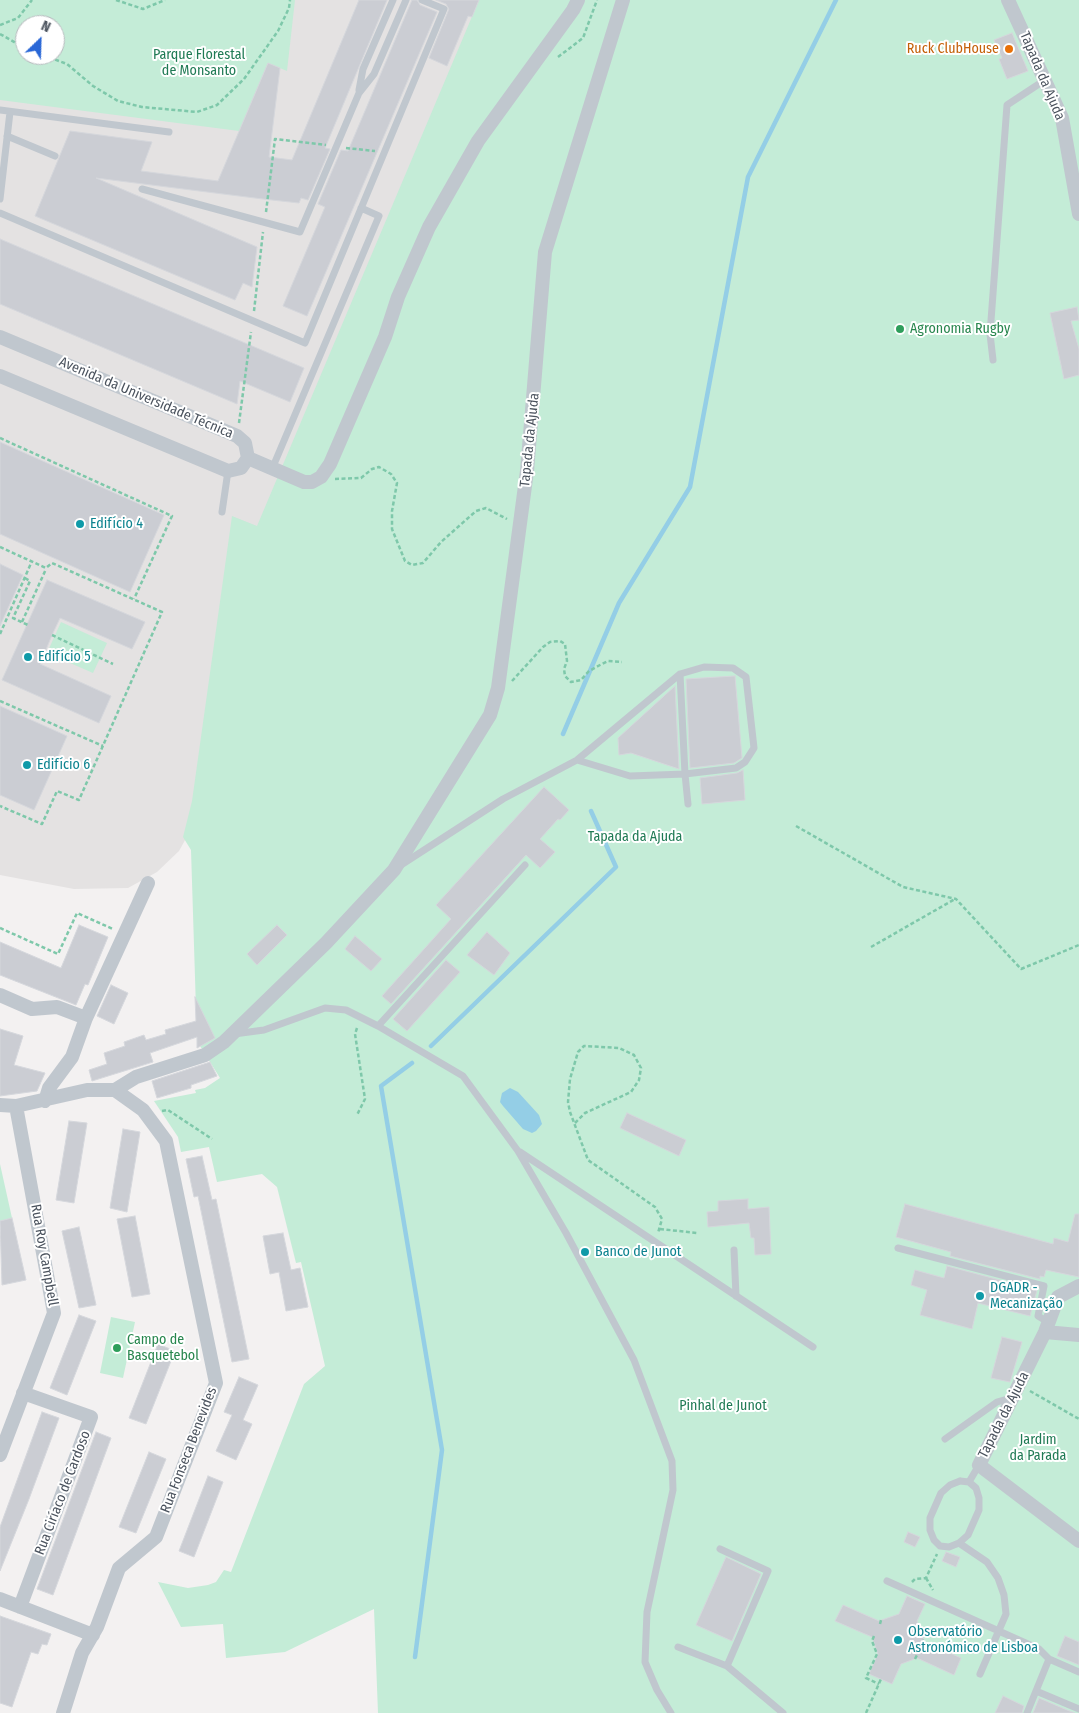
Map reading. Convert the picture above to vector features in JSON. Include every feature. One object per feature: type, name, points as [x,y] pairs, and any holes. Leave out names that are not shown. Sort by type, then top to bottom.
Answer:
[{"type":"street","points":[[0,376],[228,471],[241,468],[248,458],[304,482],[312,482],[321,477],[330,464],[385,337],[398,297],[429,227],[478,142],[573,10],[578,0]]},
{"type":"street","name":"Tapada da Ajuda","points":[[115,1090],[136,1077],[205,1055],[231,1035],[326,943],[394,870],[490,715],[498,688],[533,416],[545,252],[623,0]]},
{"type":"street","name":"Tapada da Ajuda","points":[[1008,0],[1062,118],[1079,214]]},
{"type":"street","name":"Avenida da Universidade Técnica","points":[[0,337],[237,436],[248,448],[248,458]]},
{"type":"street","points":[[44,1101],[48,1088],[72,1057],[86,1018],[148,883]]},
{"type":"street","points":[[0,995],[32,1009],[57,1007],[86,1018]]},
{"type":"street","points":[[0,1105],[16,1106],[88,1090],[115,1090]]},
{"type":"street","name":"Rua Fonseca Benevides","points":[[63,1713],[82,1653],[93,1634],[119,1568],[156,1537],[216,1382],[166,1141],[143,1110],[115,1090]]},
{"type":"street","name":"Rua Roy Campbell","points":[[0,1455],[54,1313],[16,1106]]},
{"type":"street","name":"Tapada da Ajuda","points":[[1079,1286],[1058,1298],[1047,1327],[1014,1397],[979,1465],[1079,1541]]},
{"type":"street","points":[[1047,1327],[1079,1335]]},
{"type":"street","name":"Rua Ciríaco de Cardoso","points":[[20,1607],[91,1418],[24,1393]]},
{"type":"street","points":[[0,1599],[93,1634]]},
{"type":"lane","points":[[142,189],[300,232],[359,93],[363,69],[393,0]]},
{"type":"lane","points":[[359,93],[374,74],[406,0]]},
{"type":"lane","points":[[0,213],[305,343],[444,9],[422,0]]},
{"type":"lane","points":[[993,360],[990,334],[1007,105],[1045,80]]},
{"type":"lane","points":[[0,110],[169,132]]},
{"type":"lane","points":[[0,199],[10,112]]},
{"type":"lane","points":[[8,136],[55,156]]},
{"type":"lane","points":[[272,469],[379,216],[361,208]]},
{"type":"lane","points":[[222,512],[228,471]]},
{"type":"lane","points":[[394,870],[502,799],[577,760],[680,674],[704,668],[733,668],[746,677],[754,748],[745,762],[736,768],[685,774],[630,776],[577,760]]},
{"type":"lane","points":[[680,674],[688,804]]},
{"type":"lane","points":[[378,1026],[525,866]]},
{"type":"lane","points":[[231,1035],[264,1030],[325,1008],[346,1010],[396,1036],[463,1076],[518,1151],[566,1233],[634,1360],[672,1461],[673,1490],[647,1612],[645,1662],[657,1690],[671,1713]]},
{"type":"lane","points":[[518,1151],[813,1347]]},
{"type":"lane","points":[[898,1248],[1044,1286],[1038,1316],[1047,1327]]},
{"type":"lane","points":[[734,1250],[736,1296]]},
{"type":"lane","points":[[945,1439],[997,1402],[1014,1397]]},
{"type":"lane","points":[[969,1482],[979,1465]]},
{"type":"lane","points":[[960,1481],[969,1482],[976,1488],[979,1498],[979,1510],[972,1529],[959,1543],[950,1547],[940,1546],[934,1540],[930,1530],[930,1518],[934,1505],[941,1493],[950,1485],[960,1481]]},
{"type":"lane","points":[[959,1543],[988,1562],[998,1578],[1004,1595],[1006,1614],[980,1674]]},
{"type":"lane","points":[[720,1549],[768,1571],[727,1666]]},
{"type":"lane","points":[[887,1582],[1039,1649],[1049,1659],[1079,1672]]},
{"type":"lane","points":[[678,1647],[727,1666],[783,1713]]},
{"type":"lane","points":[[1027,1713],[1049,1659]]},
{"type":"lane","points":[[1036,1691],[1079,1709]]},
{"type":"path","points":[[0,25],[18,18],[32,0]]},
{"type":"path","points":[[116,0],[142,9],[165,0]]},
{"type":"path","points":[[65,63],[93,86],[118,101],[142,107],[197,112],[217,105],[244,79],[278,31],[289,8],[290,0]]},
{"type":"path","points":[[555,59],[582,38],[597,0]]},
{"type":"path","points":[[0,34],[15,42]]},
{"type":"path","points":[[237,436],[275,139],[384,152]]},
{"type":"path","points":[[0,438],[172,516],[134,599]]},
{"type":"path","points":[[321,477],[342,480],[361,478],[372,469],[379,467],[391,474],[397,483],[392,511],[392,529],[405,561],[412,565],[423,563],[476,511],[486,508],[512,522],[518,532]]},
{"type":"path","points":[[0,547],[46,568]]},
{"type":"path","points":[[0,634],[32,561]]},
{"type":"path","points":[[0,806],[42,824],[57,791],[79,800],[162,612],[52,562],[46,568],[22,622]]},
{"type":"path","points":[[25,578],[30,581],[14,618],[28,625]]},
{"type":"path","points":[[52,635],[113,664]]},
{"type":"path","points":[[498,688],[506,687],[550,642],[560,640],[564,644],[567,661],[564,669],[565,676],[571,682],[581,680],[589,671],[600,664],[608,661],[622,662]]},
{"type":"path","points":[[0,701],[103,746]]},
{"type":"path","points":[[796,826],[903,887],[956,898],[1021,969],[1079,945]]},
{"type":"path","points":[[871,947],[956,898]]},
{"type":"path","points":[[0,928],[58,954],[76,913],[124,934]]},
{"type":"path","points":[[358,1116],[365,1099],[355,1034],[361,1017]]},
{"type":"path","points":[[574,1123],[585,1113],[631,1092],[639,1080],[641,1068],[634,1055],[619,1048],[584,1046],[578,1052],[570,1079],[568,1102],[574,1123],[588,1160],[655,1207],[662,1219],[660,1229],[653,1240]]},
{"type":"path","points":[[161,1111],[168,1110],[212,1139]]},
{"type":"path","points":[[660,1229],[696,1232]]},
{"type":"path","points":[[1034,1393],[1079,1418]]},
{"type":"path","points":[[1074,1414],[1079,1413]]},
{"type":"path","points":[[906,1590],[915,1579],[926,1578],[940,1546]]},
{"type":"path","points":[[874,1636],[872,1641],[877,1654],[866,1678],[878,1684]]},
{"type":"path","points":[[915,1659],[917,1655]]},
{"type":"path","points":[[866,1713],[881,1679]]},
{"type":"shaded area","points":[[277,0],[482,0],[189,833],[179,851],[157,872],[128,888],[74,889],[0,875],[0,95]]},
{"type":"green space","name":"Parque Florestal de Monsanto","points":[[0,0],[295,0],[287,71],[268,63],[239,131],[0,100]]},
{"type":"green space","name":"Tapada da Ajuda","points":[[479,0],[1079,0],[1079,1713],[378,1713],[374,1609],[285,1652],[226,1658],[223,1624],[181,1627],[158,1582],[188,1588],[216,1582],[224,1570],[231,1572],[304,1384],[325,1366],[301,1262],[296,1263],[277,1187],[262,1174],[217,1182],[209,1147],[181,1152],[178,1137],[154,1101],[196,1093],[195,1090],[205,1088],[220,1078],[197,1041],[191,850],[183,837],[192,801],[232,516],[257,526]]},
{"type":"green space","points":[[61,622],[107,643],[93,673],[47,653]]},
{"type":"green space","points":[[0,1164],[12,1218],[0,1221]]},
{"type":"green space","name":"Campo de Basquetebol","points":[[111,1317],[135,1322],[123,1378],[100,1373]]},
{"type":"water","points":[[510,1088],[518,1092],[539,1115],[542,1124],[536,1131],[532,1133],[523,1129],[500,1102],[502,1093]]},
{"type":"building","points":[[359,0],[387,0],[325,148],[330,149],[308,200],[301,198],[299,203],[96,178],[257,247],[252,287],[243,283],[235,300],[35,216],[70,131],[152,142],[141,171],[218,181],[268,63],[280,68],[269,157],[292,160]]},
{"type":"building","points":[[412,0],[417,0],[420,5],[437,12],[307,316],[283,306],[325,207],[318,204],[341,150],[348,151]]},
{"type":"building","points":[[436,0],[479,0],[472,17],[468,16],[447,66],[429,58],[449,9],[446,4]]},
{"type":"building","name":"Ruck ClubHouse","points":[[1012,33],[1028,71],[1007,79],[999,59],[1002,58],[994,40]]},
{"type":"building","points":[[0,239],[304,368],[290,402],[240,381],[237,404],[0,304]]},
{"type":"building","points":[[1077,307],[1079,320],[1071,321],[1079,349],[1079,375],[1064,379],[1050,313]]},
{"type":"building","name":"Edifício 4","points":[[0,442],[164,515],[130,592],[0,534]]},
{"type":"building","points":[[0,564],[23,575],[0,626]]},
{"type":"building","name":"Edifício 5","points":[[47,580],[145,622],[132,649],[60,618],[52,635],[40,664],[111,696],[99,723],[2,680]]},
{"type":"building","points":[[735,676],[742,758],[734,763],[690,768],[686,679]]},
{"type":"building","points":[[675,686],[679,769],[631,753],[619,755],[618,738]]},
{"type":"building","name":"Edifício 6","points":[[0,706],[67,736],[34,810],[0,795]]},
{"type":"building","points":[[743,770],[745,800],[702,804],[700,778],[737,773]]},
{"type":"building","points":[[544,787],[569,810],[540,839],[555,852],[540,868],[526,855],[391,1004],[382,996],[451,919],[436,905]]},
{"type":"building","points":[[79,925],[108,937],[88,985],[85,984],[76,1005],[0,975],[0,942],[61,968]]},
{"type":"building","points":[[277,925],[287,935],[257,965],[247,954]]},
{"type":"building","points":[[487,932],[510,953],[494,975],[467,955]]},
{"type":"building","points":[[355,936],[382,959],[371,971],[345,949]]},
{"type":"building","points":[[446,960],[460,972],[407,1031],[393,1019]]},
{"type":"building","points":[[111,985],[128,993],[114,1024],[97,1016]]},
{"type":"building","points":[[195,997],[215,1038],[197,1048],[197,1037],[150,1053],[153,1062],[92,1081],[89,1070],[107,1064],[104,1053],[125,1046],[124,1042],[144,1035],[146,1040],[166,1034],[165,1030],[196,1021]]},
{"type":"building","points":[[0,1029],[23,1036],[14,1065],[45,1073],[37,1091],[0,1096]]},
{"type":"building","points":[[210,1062],[217,1076],[191,1085],[191,1088],[157,1098],[152,1081]]},
{"type":"building","points":[[627,1113],[686,1140],[679,1156],[620,1128]]},
{"type":"building","points":[[69,1121],[87,1123],[74,1203],[56,1200]]},
{"type":"building","points":[[123,1129],[140,1132],[127,1212],[110,1208]]},
{"type":"building","points":[[202,1156],[212,1200],[216,1199],[249,1359],[232,1362],[198,1196],[194,1197],[186,1159]]},
{"type":"building","points":[[748,1199],[748,1209],[769,1207],[771,1254],[755,1255],[754,1238],[751,1238],[749,1223],[708,1227],[707,1212],[718,1211],[718,1201]]},
{"type":"building","points":[[905,1204],[1053,1244],[1054,1238],[1068,1242],[1075,1214],[1079,1214],[1079,1277],[1046,1270],[1044,1277],[1040,1276],[1040,1279],[950,1256],[951,1252],[896,1237]]},
{"type":"building","points":[[135,1216],[150,1294],[132,1297],[117,1219]]},
{"type":"building","points":[[12,1218],[26,1280],[2,1285],[0,1221]]},
{"type":"building","points":[[79,1227],[96,1305],[79,1308],[62,1231]]},
{"type":"building","points":[[283,1233],[291,1270],[300,1268],[308,1307],[286,1311],[279,1272],[270,1274],[263,1236]]},
{"type":"building","name":"DGADR - Mecanização","points":[[947,1266],[1037,1290],[1030,1316],[978,1303],[972,1329],[920,1315],[927,1290],[911,1285],[915,1270],[944,1278]]},
{"type":"building","points":[[79,1315],[96,1321],[67,1395],[50,1388]]},
{"type":"building","points":[[1002,1337],[1022,1342],[1010,1382],[991,1378]]},
{"type":"building","points":[[158,1344],[175,1351],[146,1424],[129,1418]]},
{"type":"building","points":[[239,1377],[258,1385],[243,1420],[252,1424],[236,1460],[216,1451],[232,1415],[224,1412]]},
{"type":"building","points":[[42,1412],[59,1418],[0,1571],[0,1527]]},
{"type":"building","points":[[96,1432],[111,1438],[53,1595],[37,1589]]},
{"type":"building","points":[[149,1452],[166,1459],[136,1533],[119,1527]]},
{"type":"building","points":[[208,1476],[223,1482],[194,1557],[179,1551]]},
{"type":"building","points":[[908,1532],[920,1537],[915,1547],[904,1542]]},
{"type":"building","points":[[946,1552],[960,1557],[956,1567],[942,1561]]},
{"type":"building","points":[[726,1557],[761,1574],[732,1641],[696,1625]]},
{"type":"building","name":"Observatório Astronómico de Lisboa","points":[[907,1596],[925,1604],[917,1621],[925,1642],[961,1658],[954,1675],[917,1658],[901,1664],[892,1684],[869,1674],[878,1654],[872,1637],[835,1621],[843,1605],[879,1621],[899,1614]]},
{"type":"building","points":[[0,1616],[51,1634],[47,1645],[42,1644],[38,1654],[31,1652],[12,1707],[0,1703]]},
{"type":"building","points":[[1065,1636],[1079,1642],[1079,1665],[1057,1656]]},
{"type":"building","points":[[1003,1696],[1024,1706],[1022,1713],[995,1713]]},
{"type":"building","points":[[1039,1698],[1067,1710],[1075,1713],[1033,1713]]},
{"type":"waterway","points":[[563,734],[619,603],[690,487],[748,177],[836,0]]},
{"type":"waterway","points":[[431,1046],[616,867],[591,811]]},
{"type":"waterway","points":[[412,1063],[381,1086],[442,1450],[415,1657]]},
{"type":"place","name":"Ruck ClubHouse","points":[[1009,49]]},
{"type":"place","name":"Agronomia Rugby","points":[[900,329]]},
{"type":"place","name":"Edifício 4","points":[[80,524]]},
{"type":"place","name":"Edifício 5","points":[[28,657]]},
{"type":"place","name":"Edifício 6","points":[[27,765]]},
{"type":"place","name":"Banco de Junot","points":[[585,1252]]},
{"type":"place","name":"DGADR - Mecanização","points":[[980,1296]]},
{"type":"place","name":"Campo de Basquetebol","points":[[117,1348]]},
{"type":"place","name":"Observatório Astronómico de Lisboa","points":[[898,1640]]},
{"type":"park label","name":"Pinhal de Junot","points":[[723,1406]]},
{"type":"park label","name":"Jardim da Parada","points":[[1038,1448]]}]
